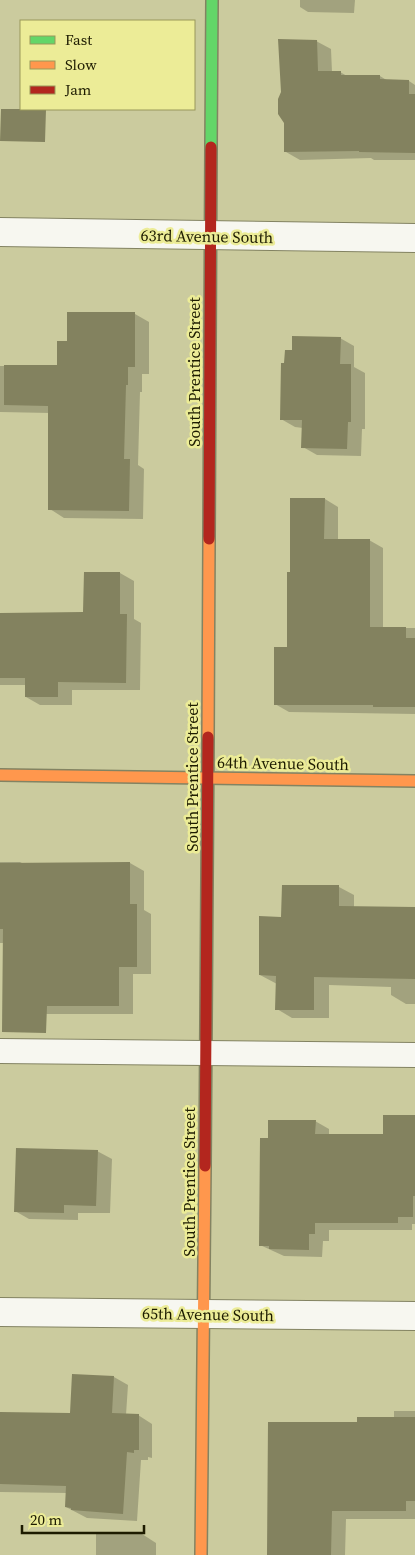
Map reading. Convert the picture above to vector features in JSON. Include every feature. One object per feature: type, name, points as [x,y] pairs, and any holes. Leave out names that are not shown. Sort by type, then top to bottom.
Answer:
[{"type":"street","name":"South Prentice Street","points":[[201,1555],[208,778],[212,0]]},
{"type":"street","name":"63rd Avenue South","points":[[0,232],[415,238]]},
{"type":"street","name":"64th Avenue South","points":[[0,775],[415,781]]},
{"type":"street","name":"65th Avenue South","points":[[0,1312],[415,1316]]},
{"type":"lane","points":[[0,1051],[415,1055]]},
{"type":"building","points":[[278,39],[317,40],[318,71],[341,71],[341,75],[380,75],[380,79],[409,80],[409,94],[415,94],[415,153],[359,151],[284,152],[284,123],[278,114],[278,99],[281,92]]},
{"type":"building","points":[[1,109],[46,110],[45,142],[0,141]]},
{"type":"building","points":[[67,312],[135,312],[135,367],[128,367],[128,385],[126,385],[124,459],[130,459],[129,511],[48,510],[48,406],[4,405],[4,365],[57,365],[57,341],[67,341]]},
{"type":"building","points":[[292,336],[341,337],[340,364],[351,364],[351,422],[348,422],[347,449],[301,448],[302,420],[280,420],[281,363],[284,363],[285,350],[292,350]]},
{"type":"building","points":[[290,498],[325,498],[324,539],[370,539],[370,627],[406,627],[406,638],[415,638],[415,707],[274,705],[274,647],[287,647],[287,572],[290,572]]},
{"type":"building","points":[[84,572],[120,572],[120,614],[127,614],[126,683],[58,682],[58,697],[25,697],[25,678],[0,678],[0,613],[83,612]]},
{"type":"building","points":[[130,862],[130,904],[137,904],[137,967],[119,967],[119,1006],[47,1006],[46,1033],[2,1032],[3,929],[0,929],[0,863]]},
{"type":"building","points":[[282,885],[339,885],[339,906],[415,907],[415,979],[314,977],[314,1010],[275,1010],[276,976],[259,975],[259,916],[281,917]]},
{"type":"building","points":[[383,1115],[415,1115],[415,1196],[413,1196],[413,1217],[398,1217],[398,1223],[315,1223],[315,1234],[309,1234],[309,1250],[269,1249],[269,1246],[259,1246],[260,1138],[268,1138],[268,1120],[316,1120],[315,1134],[383,1134]]},
{"type":"building","points":[[16,1148],[98,1150],[96,1206],[64,1205],[64,1213],[14,1212]]},
{"type":"building","points":[[72,1374],[114,1376],[112,1413],[139,1414],[139,1450],[134,1450],[134,1453],[127,1452],[123,1514],[71,1510],[71,1508],[65,1507],[66,1486],[0,1484],[0,1412],[70,1413]]},
{"type":"building","points":[[357,1417],[415,1417],[415,1501],[406,1501],[406,1511],[332,1511],[331,1555],[267,1555],[268,1422],[357,1422]]},
{"type":"traffic: fast","points":[[211,147],[212,0]]},
{"type":"traffic: slow","points":[[208,737],[209,539]]},
{"type":"traffic: slow","points":[[0,775],[415,781]]},
{"type":"traffic: slow","points":[[201,1555],[205,1166]]},
{"type":"traffic: jam","points":[[209,539],[211,147]]},
{"type":"traffic: jam","points":[[205,1166],[208,737]]}]
